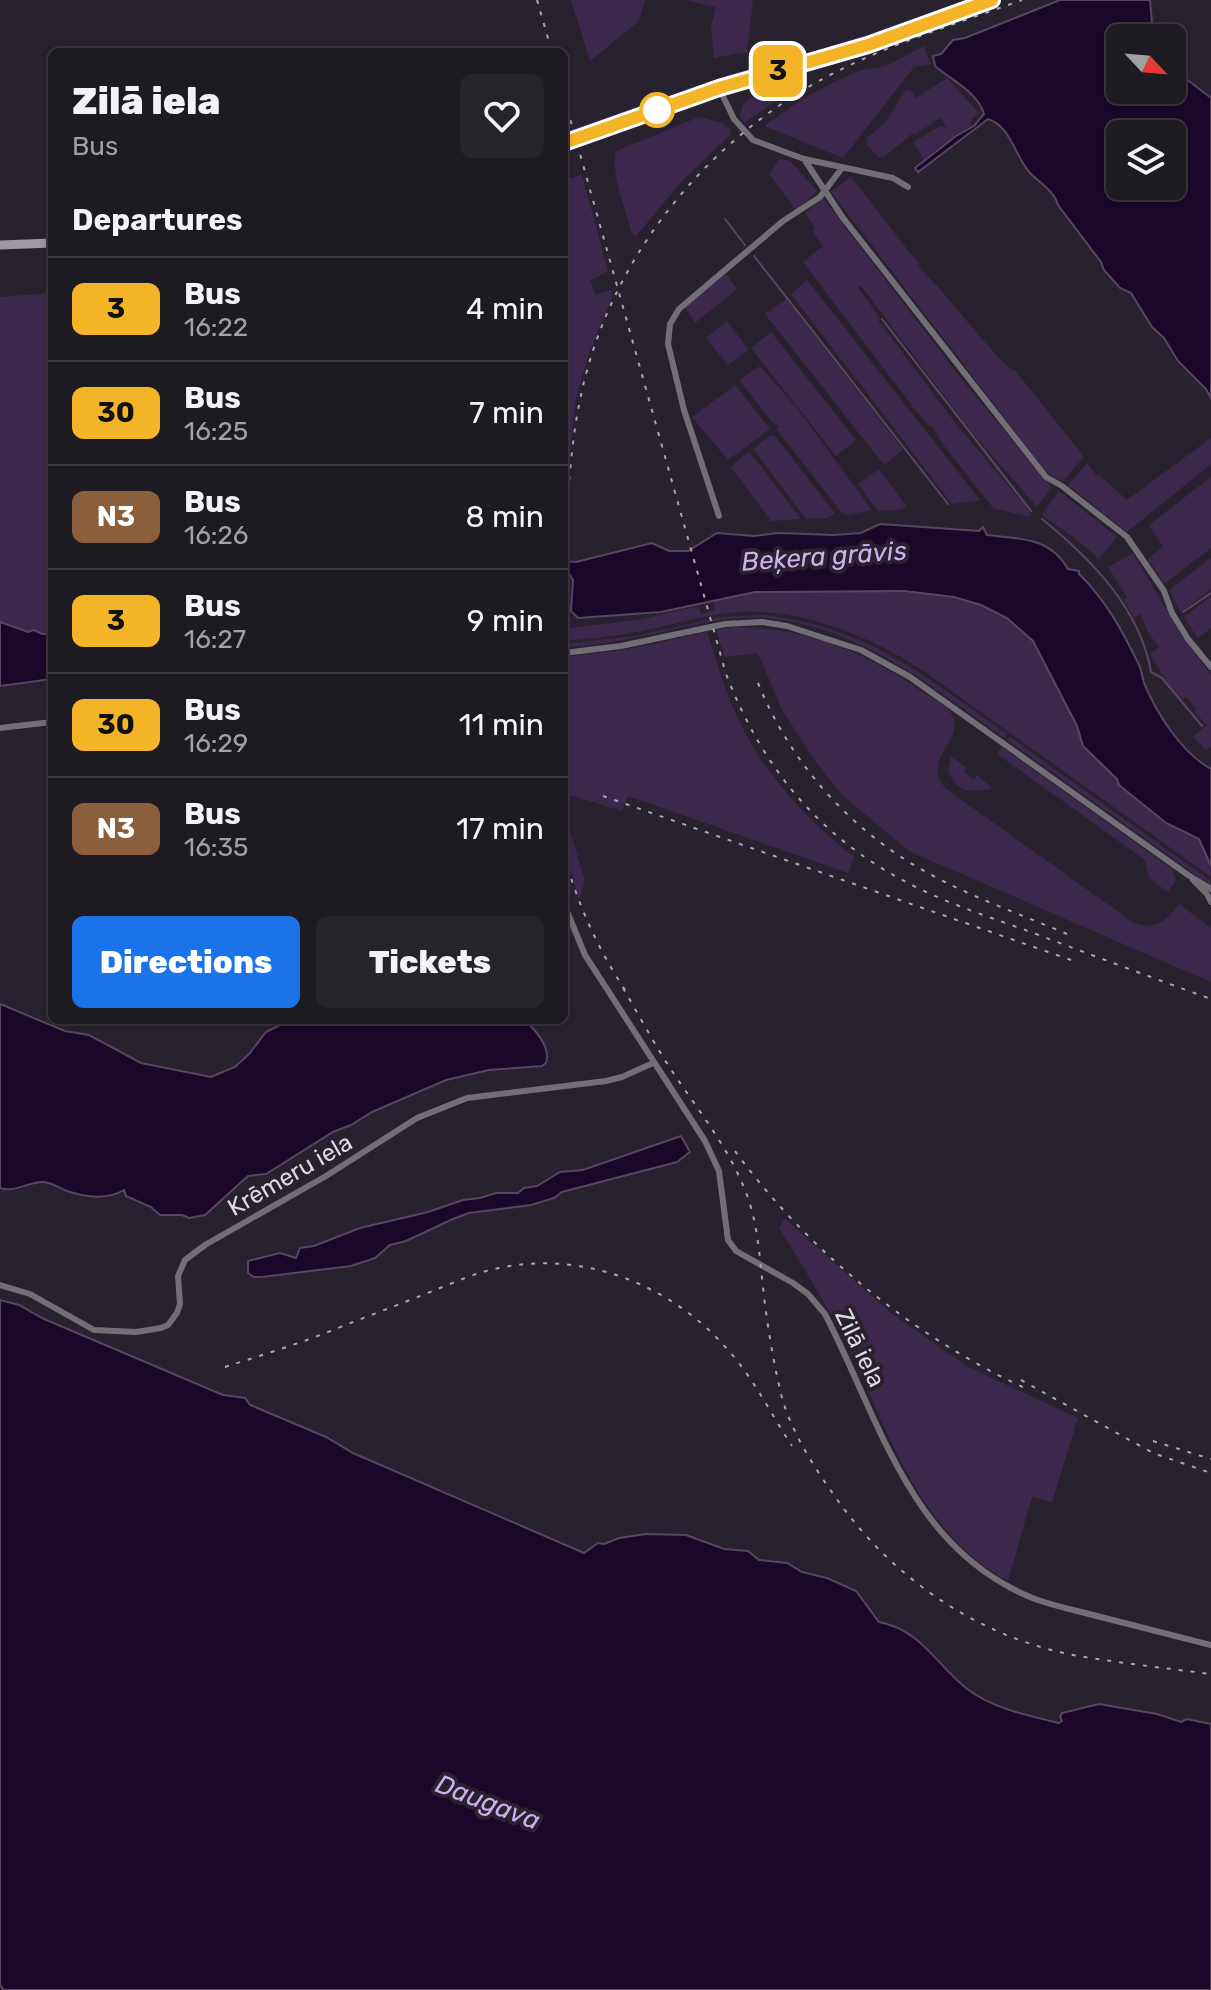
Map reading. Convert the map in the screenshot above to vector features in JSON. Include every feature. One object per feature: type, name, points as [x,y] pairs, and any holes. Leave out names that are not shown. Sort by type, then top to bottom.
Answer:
[{"type":"main road","points":[[568,142],[719,88],[868,45],[992,0]]},
{"type":"main road","points":[[0,245],[48,243]]},
{"type":"street","points":[[719,88],[734,119],[753,140],[804,159],[880,174],[908,187]]},
{"type":"street","points":[[804,159],[825,192],[1046,477],[1127,537],[1164,591],[1172,613],[1188,639],[1211,667]]},
{"type":"street","points":[[719,516],[684,410],[668,344],[670,324],[679,309],[783,221],[825,192],[842,168]]},
{"type":"street","points":[[568,653],[621,646],[742,622],[787,626],[849,645],[876,656],[910,677],[1211,889]]},
{"type":"street","points":[[0,728],[48,722]]},
{"type":"street","points":[[1188,875],[1211,902]]},
{"type":"street","name":"Zilā iela","points":[[568,914],[585,955],[705,1141],[719,1171],[728,1240],[736,1251],[793,1283],[817,1304],[839,1342],[898,1469],[923,1510],[947,1539],[994,1579],[1038,1600],[1211,1645]]},
{"type":"street","name":"Krēmeru iela","points":[[0,1285],[30,1294],[94,1330],[136,1332],[161,1328],[168,1325],[177,1313],[180,1296],[178,1276],[185,1260],[417,1118],[467,1098],[606,1081],[653,1063]]},
{"type":"shaded area","points":[[571,0],[645,0],[639,21],[590,61]]},
{"type":"shaded area","points":[[685,0],[753,0],[747,52],[714,58],[711,27],[716,7]]},
{"type":"shaded area","points":[[921,16],[921,21],[850,45],[732,76],[568,134],[568,131],[731,74],[819,51]]},
{"type":"shaded area","points":[[924,46],[931,64],[914,67],[843,158],[764,126],[832,83],[861,70],[886,66]]},
{"type":"shaded area","points":[[947,78],[979,113],[970,121],[972,126],[956,134],[924,159],[913,142],[940,126],[947,127],[940,118],[913,133],[884,157],[878,157],[867,145],[867,138],[886,122],[904,92],[910,90],[916,98]]},
{"type":"shaded area","points":[[793,82],[797,84],[795,88],[744,123],[740,116],[743,104],[754,96]]},
{"type":"shaded area","points":[[699,117],[720,122],[730,129],[731,134],[684,179],[635,237],[617,180],[616,151]]},
{"type":"shaded area","points":[[780,159],[790,161],[817,191],[796,210],[769,174]]},
{"type":"shaded area","points":[[582,175],[608,271],[590,281],[596,295],[611,290],[612,297],[589,353],[576,398],[568,472],[568,179]]},
{"type":"shaded area","points":[[851,177],[920,264],[918,266],[988,346],[1015,370],[1084,457],[1063,481],[1047,473],[831,192]]},
{"type":"shaded area","points":[[823,198],[959,376],[1051,487],[1037,507],[971,431],[861,286],[858,287],[880,318],[878,320],[960,429],[1032,514],[1029,517],[993,508],[803,262],[823,246],[805,213]]},
{"type":"shaded area","points":[[726,274],[737,289],[695,323],[685,307]]},
{"type":"shaded area","points":[[807,280],[980,500],[952,504],[791,294]]},
{"type":"shaded area","points":[[48,293],[48,634],[34,630],[28,632],[0,622],[0,297]]},
{"type":"shaded area","points":[[786,299],[903,450],[884,465],[765,314]]},
{"type":"shaded area","points":[[727,321],[749,350],[728,365],[706,338]]},
{"type":"shaded area","points":[[771,332],[856,440],[836,456],[751,348]]},
{"type":"shaded area","points":[[760,366],[796,407],[872,510],[848,515],[842,513],[777,430],[779,426],[772,422],[739,380]]},
{"type":"shaded area","points":[[735,385],[770,429],[728,460],[692,417]]},
{"type":"shaded area","points":[[770,435],[775,436],[835,513],[828,518],[806,519],[753,449]]},
{"type":"shaded area","points":[[1211,438],[1211,464],[1127,532],[1068,485],[1087,463],[1097,476],[1127,500]]},
{"type":"shaded area","points":[[749,451],[801,519],[771,521],[731,467]]},
{"type":"shaded area","points":[[879,469],[906,506],[902,509],[878,511],[858,484]]},
{"type":"shaded area","points":[[1211,477],[1211,548],[1164,584],[1148,559],[1163,547],[1149,525]]},
{"type":"shaded area","points":[[1059,491],[1117,537],[1099,559],[1042,515]]},
{"type":"shaded area","points":[[1133,553],[1181,634],[1211,675],[1211,747],[1206,750],[1193,737],[1207,725],[1194,712],[1197,709],[1186,697],[1183,699],[1169,685],[1150,654],[1159,647],[1140,614],[1134,617],[1124,600],[1127,597],[1108,567]]},
{"type":"shaded area","points":[[1211,558],[1211,589],[1181,612],[1169,590]]},
{"type":"shaded area","points":[[830,590],[937,594],[981,605],[1007,618],[1033,641],[1077,726],[1083,746],[1120,785],[1166,823],[1199,839],[1211,866],[1211,877],[925,672],[883,647],[837,628],[789,615],[740,612],[623,634],[568,641],[568,628],[643,619],[698,606],[701,614],[715,610],[713,600],[755,592]]},
{"type":"shaded area","points":[[1211,596],[1211,628],[1198,638],[1184,618]]},
{"type":"shaded area","points":[[764,615],[801,621],[865,643],[922,674],[1007,734],[1004,738],[913,674],[880,655],[812,626],[776,619],[738,618],[627,639],[568,648],[568,644],[635,636],[720,617]]},
{"type":"shaded area","points":[[734,627],[794,633],[821,640],[872,661],[947,708],[954,718],[954,728],[938,765],[945,788],[1134,923],[1154,925],[1170,915],[1179,904],[1211,928],[1211,982],[909,851],[842,795],[816,762],[782,710],[758,653],[725,657],[716,630]]},
{"type":"shaded area","points":[[707,632],[731,703],[753,747],[799,807],[854,857],[848,873],[628,796],[622,811],[568,794],[568,657],[625,650]]},
{"type":"shaded area","points":[[1010,737],[1211,881],[1211,886],[1007,740]]},
{"type":"shaded area","points":[[1002,747],[1172,869],[1176,880],[1168,892],[1149,878],[1145,860],[997,754]]},
{"type":"shaded area","points":[[951,757],[967,768],[964,772],[974,779],[977,775],[992,788],[971,791],[960,787],[948,770]]},
{"type":"shaded area","points":[[568,824],[585,881],[579,900],[568,862]]},
{"type":"shaded area","points":[[785,1219],[891,1313],[968,1367],[1078,1418],[1052,1502],[1032,1497],[1008,1581],[976,1559],[949,1533],[906,1471],[841,1333],[779,1228]]},
{"type":"water","points":[[1060,0],[1150,0],[1152,24],[1106,24],[1106,104],[1186,104],[1186,79],[1211,98],[1211,398],[1152,327],[1131,293],[1120,288],[1104,270],[1054,196],[1030,173],[996,123],[988,119],[918,172],[915,168],[974,126],[984,114],[970,93],[935,66],[933,56],[941,54],[953,40]]},
{"type":"water","name":"Beķera grāvis","points":[[880,524],[979,531],[983,527],[987,535],[1043,545],[1053,551],[1068,569],[1079,571],[1120,629],[1163,719],[1190,753],[1211,769],[1211,866],[1199,839],[1166,823],[1119,785],[1117,779],[1083,746],[1077,726],[1033,641],[1007,618],[981,605],[954,597],[904,591],[755,592],[661,612],[578,618],[571,611],[573,580],[568,574],[568,561],[576,562],[652,543],[669,551],[688,551],[717,533],[754,536],[861,533]]},
{"type":"water","points":[[0,622],[28,632],[34,630],[48,634],[48,680],[0,686]]},
{"type":"water","points":[[0,1004],[65,1031],[89,1035],[141,1063],[211,1077],[235,1067],[266,1032],[282,1024],[529,1024],[542,1040],[546,1051],[546,1063],[542,1066],[489,1070],[446,1080],[372,1112],[333,1132],[266,1174],[248,1176],[205,1215],[189,1218],[160,1215],[151,1207],[126,1196],[124,1190],[110,1195],[88,1196],[43,1182],[11,1189],[0,1188]]},
{"type":"water","points":[[681,1136],[690,1152],[677,1162],[562,1192],[554,1198],[531,1205],[469,1213],[390,1245],[375,1258],[351,1266],[261,1277],[248,1273],[248,1261],[280,1253],[296,1258],[300,1248],[314,1246],[360,1228],[463,1200],[496,1193],[518,1193],[560,1172],[583,1170]]},
{"type":"water","name":"Daugava","points":[[0,1300],[19,1305],[44,1319],[223,1395],[245,1398],[250,1405],[326,1437],[353,1453],[584,1553],[598,1543],[619,1538],[646,1534],[686,1535],[724,1549],[748,1551],[759,1560],[787,1563],[802,1572],[827,1578],[856,1591],[879,1622],[894,1626],[917,1640],[966,1688],[987,1701],[1011,1710],[1059,1723],[1062,1713],[1099,1704],[1157,1714],[1181,1722],[1187,1719],[1211,1724],[1211,1990],[4,1990],[0,1985]]},
{"type":"waterway","points":[[725,219],[745,245]]},
{"type":"waterway","points":[[754,256],[948,504]]},
{"type":"waterway","points":[[882,319],[1031,511]]},
{"type":"waterway","points":[[1042,519],[1078,550],[1110,586],[1136,627],[1151,672],[1162,678],[1202,726]]},
{"type":"waterway","points":[[1183,612],[1211,593]]},
{"type":"railway","points":[[537,0],[551,48]]},
{"type":"railway","points":[[568,499],[581,395],[595,345],[615,296],[640,250],[670,208],[705,168],[743,133],[785,102],[830,75],[901,43],[1022,0]]},
{"type":"railway","points":[[568,111],[726,674],[741,709],[779,773],[826,827],[886,871],[920,889],[974,912],[1211,999]]},
{"type":"railway","points":[[758,683],[787,741],[806,767],[826,792],[872,836],[943,881],[1067,934]]},
{"type":"railway","points":[[603,796],[1071,960]]},
{"type":"railway","points":[[568,868],[591,929],[629,996]]},
{"type":"railway","points":[[623,988],[665,1061],[725,1150],[742,1183],[755,1224],[782,1398],[798,1438],[812,1462],[858,1527],[910,1578],[971,1618],[1003,1634],[1073,1655],[1211,1674]]},
{"type":"railway","points":[[735,1151],[796,1223],[866,1288],[944,1344],[1027,1389]]},
{"type":"railway","points":[[225,1367],[315,1337],[480,1273],[531,1264],[563,1264],[624,1278],[681,1307],[728,1350],[792,1446]]},
{"type":"railway","points":[[1021,1380],[1153,1453],[1211,1473]]},
{"type":"railway","points":[[1153,1441],[1211,1459]]},
{"type":"bus line","name":"3","points":[[568,142],[719,88],[868,45],[992,0]]}]
